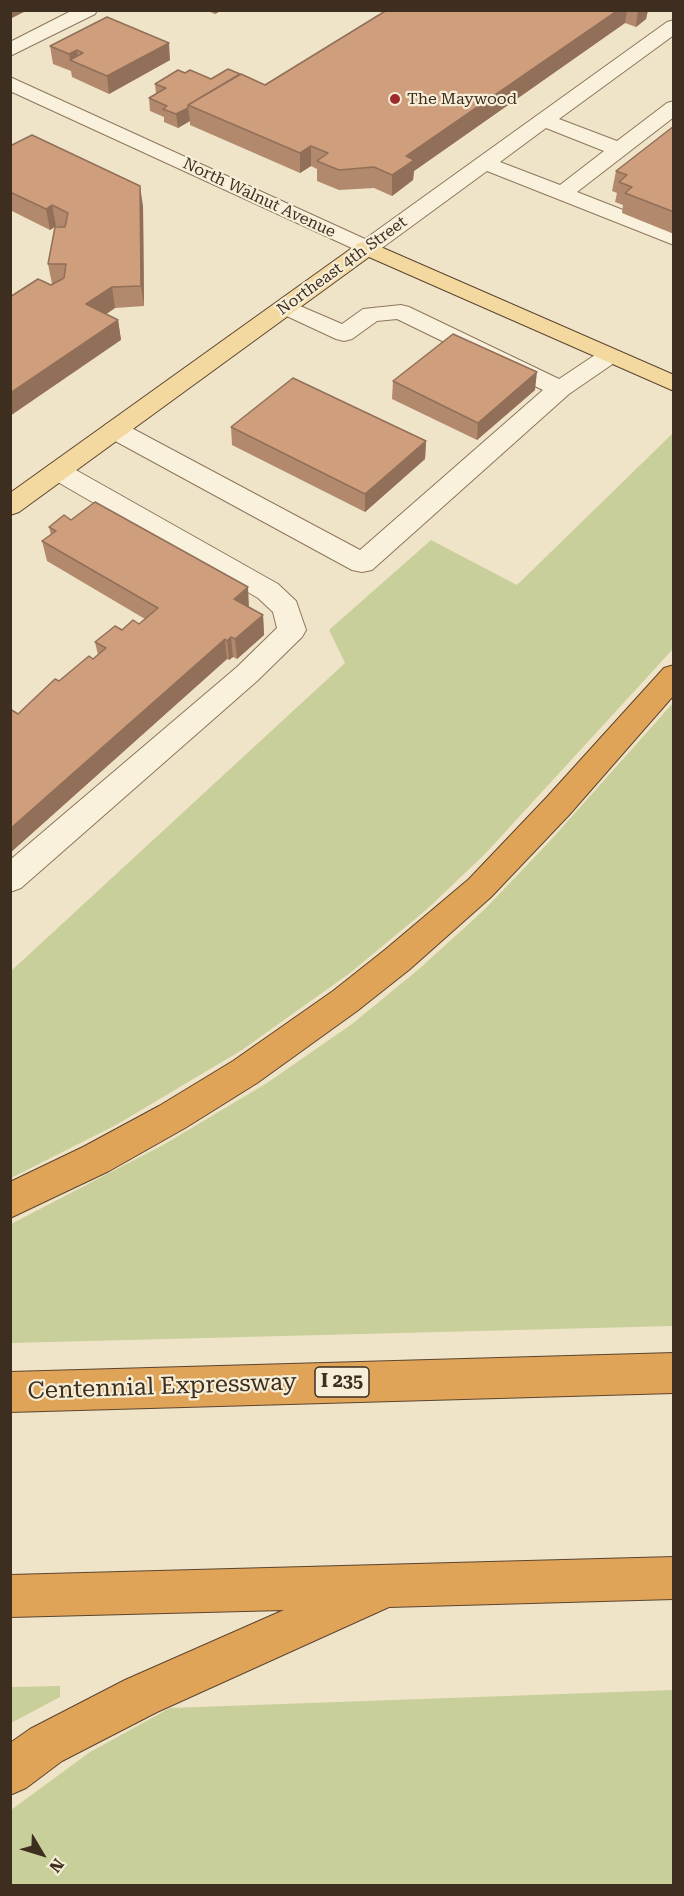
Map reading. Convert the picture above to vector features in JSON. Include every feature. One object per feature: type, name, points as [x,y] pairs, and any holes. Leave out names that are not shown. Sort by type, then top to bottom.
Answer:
[{"type":"highway","points":[[10,1201],[153,1127],[245,1072],[299,1036],[380,973],[480,888],[558,806],[674,675]]},
{"type":"highway","name":"Centennial Expressway","points":[[10,1392],[674,1372]]},
{"type":"highway","points":[[10,1596],[674,1578]]},
{"type":"highway","points":[[10,1772],[46,1745],[141,1696],[391,1584]]},
{"type":"main road","name":"Northeast 4th Street","points":[[10,506],[367,248]]},
{"type":"main road","name":"North Walnut Avenue","points":[[367,248],[674,384]]},
{"type":"street","points":[[10,50],[88,10]]},
{"type":"street","name":"Northeast 4th Street","points":[[367,248],[674,26]]},
{"type":"street","name":"North Walnut Avenue","points":[[10,83],[367,248]]},
{"type":"street","points":[[562,194],[674,107]]},
{"type":"street","points":[[544,120],[619,149]]},
{"type":"street","points":[[485,163],[674,238]]},
{"type":"street","points":[[286,307],[344,334],[371,314],[401,312],[560,388]]},
{"type":"street","points":[[115,430],[362,563],[560,388],[609,356]]},
{"type":"street","points":[[10,879],[247,674],[292,630],[285,608],[268,591],[58,471]]},
{"type":"green space","points":[[673,433],[673,649],[485,854],[426,910],[350,973],[242,1050],[116,1125],[11,1178],[11,971],[345,663],[329,630],[431,540],[517,585]]},
{"type":"green space","points":[[673,703],[673,1326],[11,1343],[11,1224],[163,1145],[267,1083],[352,1024],[419,969],[484,910],[549,842]]},
{"type":"green space","points":[[60,1686],[60,1697],[11,1723],[11,1687]]},
{"type":"green space","points":[[673,1690],[673,1885],[11,1885],[11,1810],[90,1752],[170,1708]]},
{"type":"building","name":"The Maywood","points":[[387,10],[618,10],[406,156],[414,160],[392,175],[374,167],[339,170],[317,161],[328,153],[311,146],[300,153],[188,105],[241,74],[265,85]]},
{"type":"building","points":[[107,17],[169,43],[107,76],[70,60],[83,53],[77,50],[69,54],[50,46]]},
{"type":"building","points":[[228,69],[240,74],[176,114],[163,109],[167,106],[149,98],[166,88],[155,84],[178,70],[185,73],[190,70],[211,79]]},
{"type":"building","points":[[674,126],[674,212],[625,193],[632,187],[619,182],[627,175],[616,171]]},
{"type":"building","points":[[32,135],[140,186],[141,286],[112,287],[86,304],[118,320],[10,393],[10,297],[38,279],[51,285],[64,278],[66,264],[48,264],[55,227],[65,227],[68,213],[52,205],[46,209],[10,192],[10,146]]},
{"type":"building","points":[[453,334],[537,372],[478,423],[393,381]]},
{"type":"building","points":[[293,378],[426,441],[365,494],[231,427]]},
{"type":"building","points":[[95,502],[248,587],[234,599],[263,615],[235,639],[231,637],[227,641],[225,639],[10,829],[10,709],[18,714],[55,679],[59,681],[89,656],[93,659],[106,648],[95,642],[115,626],[122,630],[133,620],[139,624],[158,608],[42,541],[56,531],[49,527],[64,515],[71,520]]},
{"type":"place","name":"The Maywood","points":[[395,99]]}]
